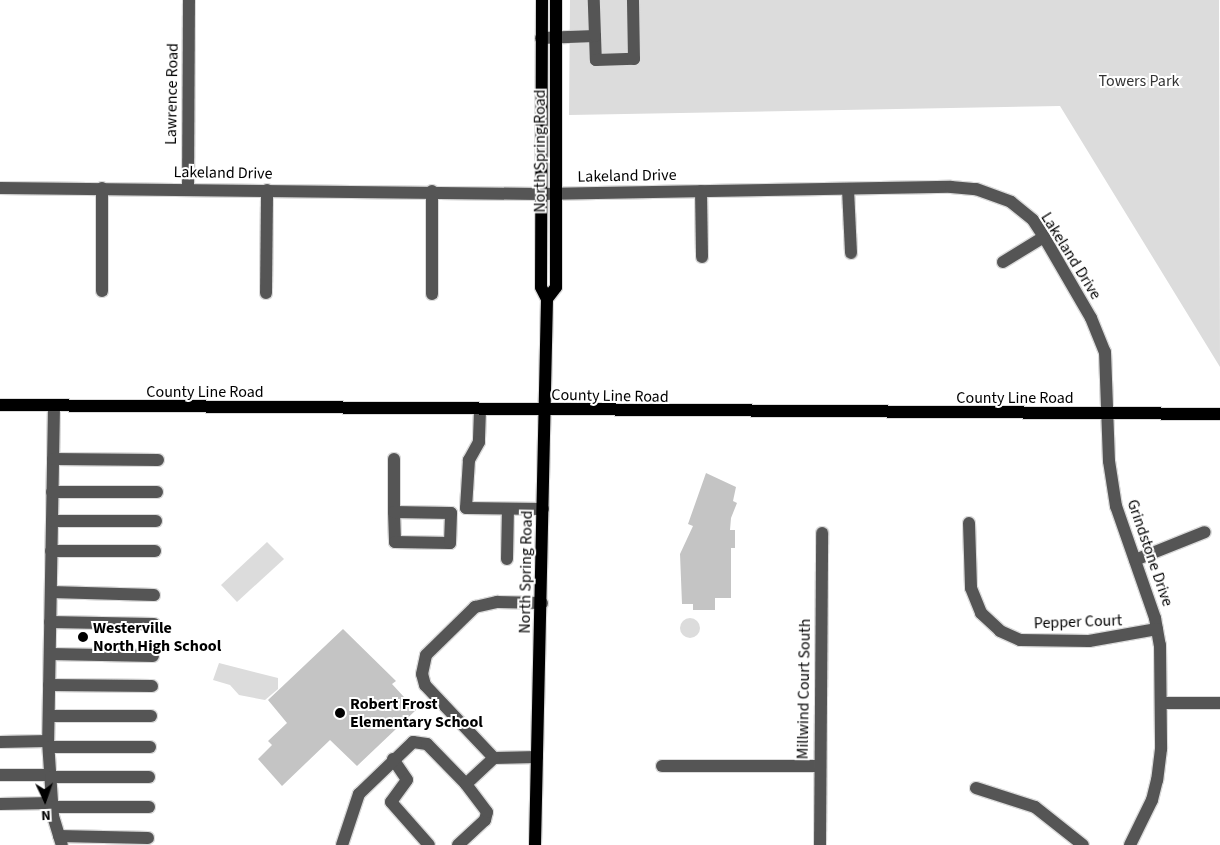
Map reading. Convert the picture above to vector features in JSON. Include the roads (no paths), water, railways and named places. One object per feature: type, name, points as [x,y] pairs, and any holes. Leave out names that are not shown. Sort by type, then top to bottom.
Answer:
[{"type":"main road","name":"North Spring Road","points":[[535,845],[542,603],[547,299],[541,287],[542,0]]},
{"type":"main road","name":"North Spring Road","points":[[547,299],[556,287],[556,0]]},
{"type":"main road","name":"County Line Road","points":[[0,405],[544,411],[1220,414]]},
{"type":"street","name":"Lawrence Road","points":[[188,189],[190,0]]},
{"type":"street","points":[[594,0],[596,60],[634,59],[634,0]]},
{"type":"street","points":[[541,38],[595,36]]},
{"type":"street","name":"Lakeland Drive","points":[[0,188],[540,194],[976,189],[1011,202],[1033,220],[1044,237],[1091,318],[1105,352],[1109,414]]},
{"type":"street","points":[[102,188],[102,291]]},
{"type":"street","points":[[848,189],[851,253]]},
{"type":"street","points":[[266,292],[267,190]]},
{"type":"street","points":[[700,191],[702,256]]},
{"type":"street","points":[[432,192],[432,294]]},
{"type":"street","points":[[1003,262],[1044,237]]},
{"type":"street","points":[[54,406],[49,685],[52,805],[61,840],[148,838]]},
{"type":"street","points":[[466,508],[468,460],[479,442],[480,410]]},
{"type":"street","name":"Grindstone Drive","points":[[1109,414],[1112,485],[1157,629],[1162,703],[1157,780],[1152,800],[1130,845]]},
{"type":"street","points":[[53,459],[158,460]]},
{"type":"street","points":[[394,459],[395,542],[450,543],[451,513]]},
{"type":"street","points":[[52,492],[157,492]]},
{"type":"street","points":[[394,512],[451,513],[466,508],[543,509]]},
{"type":"street","points":[[507,559],[508,509]]},
{"type":"street","points":[[52,521],[156,521]]},
{"type":"street","name":"Pepper Court","points":[[969,523],[969,566],[975,600],[990,624],[1000,631],[1020,640],[1045,641],[1110,639],[1157,629]]},
{"type":"street","name":"Millwind Court South","points":[[820,845],[822,532]]},
{"type":"street","points":[[1135,560],[1205,532]]},
{"type":"street","points":[[51,551],[156,551]]},
{"type":"street","points":[[51,592],[154,595]]},
{"type":"street","points":[[494,758],[425,685],[423,664],[426,655],[475,607],[497,602],[542,603]]},
{"type":"street","points":[[50,622],[154,624]]},
{"type":"street","points":[[50,654],[152,656]]},
{"type":"street","points":[[49,685],[152,686]]},
{"type":"street","points":[[1162,703],[1220,703]]},
{"type":"street","points":[[49,716],[151,716]]},
{"type":"street","points":[[0,742],[150,748]]},
{"type":"street","points":[[342,845],[359,794],[393,759],[413,742],[427,744],[466,784],[486,812],[485,820],[458,845]]},
{"type":"street","points":[[466,784],[494,758],[537,757]]},
{"type":"street","points":[[393,759],[407,780],[391,802],[429,845]]},
{"type":"street","points":[[662,766],[820,766]]},
{"type":"street","points":[[0,775],[149,777]]},
{"type":"street","points":[[976,788],[1035,807],[1083,845]]},
{"type":"street","points":[[0,804],[149,807]]},
{"type":"place","name":"Westerville North High School","points":[[83,637]]},
{"type":"place","name":"Robert Frost Elementary School","points":[[340,713]]},
{"type":"park label","name":"Towers Park","points":[[1139,81]]}]
